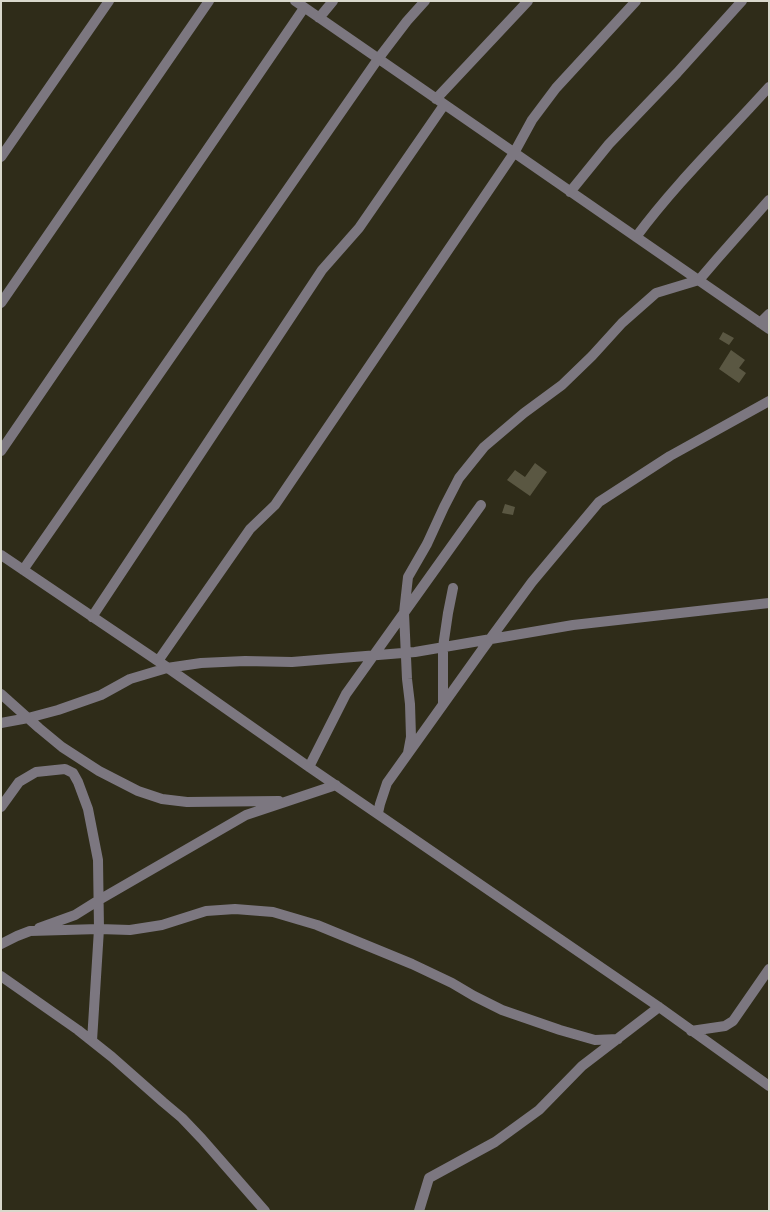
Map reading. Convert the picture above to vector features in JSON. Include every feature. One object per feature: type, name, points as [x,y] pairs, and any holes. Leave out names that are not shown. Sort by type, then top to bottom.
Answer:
[{"type":"street","points":[[1,157],[109,1]]},
{"type":"street","points":[[1,303],[209,1]]},
{"type":"street","points":[[295,1],[769,329]]},
{"type":"street","points":[[319,18],[333,1]]},
{"type":"street","points":[[23,570],[378,59],[407,21],[425,1]]},
{"type":"street","points":[[92,617],[322,270],[359,228],[440,102],[528,1]]},
{"type":"street","points":[[158,661],[250,529],[275,505],[514,153],[532,120],[556,88],[636,1]]},
{"type":"street","points":[[570,192],[609,144],[742,1]]},
{"type":"street","points":[[1,451],[304,8]]},
{"type":"street","points":[[636,237],[673,191],[769,87]]},
{"type":"street","points":[[408,753],[412,737],[405,652],[404,613],[408,577],[427,544],[459,478],[484,446],[524,413],[562,385],[592,356],[622,323],[656,293],[699,280],[769,200]]},
{"type":"street","points":[[760,323],[769,314]]},
{"type":"street","points":[[378,813],[387,782],[532,582],[599,502],[670,456],[769,401]]},
{"type":"street","points":[[309,767],[346,694],[481,505]]},
{"type":"street","points":[[1,555],[378,813],[769,1086]]},
{"type":"street","points":[[443,704],[443,647],[453,588]]},
{"type":"street","points":[[1,723],[58,710],[101,695],[130,679],[167,668],[201,663],[245,661],[292,662],[405,652],[574,625],[769,603]]},
{"type":"street","points":[[1,694],[62,747],[98,770],[138,791],[162,799],[187,802],[289,801]]},
{"type":"street","points":[[1,807],[20,782],[36,772],[65,769],[73,773],[88,809],[98,860],[99,900],[99,929],[92,1041]]},
{"type":"street","points":[[1,944],[17,936],[75,915],[246,816],[336,785]]},
{"type":"street","points":[[30,931],[99,929],[130,930],[156,926],[206,911],[235,909],[273,912],[316,925],[412,964],[452,983],[502,1010],[560,1030],[595,1040],[618,1039]]},
{"type":"street","points":[[691,1031],[725,1026],[733,1021],[769,969]]},
{"type":"street","points":[[1,976],[78,1030],[112,1057],[182,1118],[265,1211]]},
{"type":"street","points":[[419,1211],[430,1178],[495,1142],[539,1110],[582,1066],[659,1008]]},
{"type":"building","points":[[723,332],[734,338],[729,345],[719,339]]},
{"type":"building","points":[[731,350],[745,360],[739,368],[746,373],[739,383],[719,369]]},
{"type":"building","points":[[535,463],[547,472],[530,496],[507,480],[515,470],[525,477]]},
{"type":"building","points":[[505,504],[515,507],[513,515],[502,513]]}]
